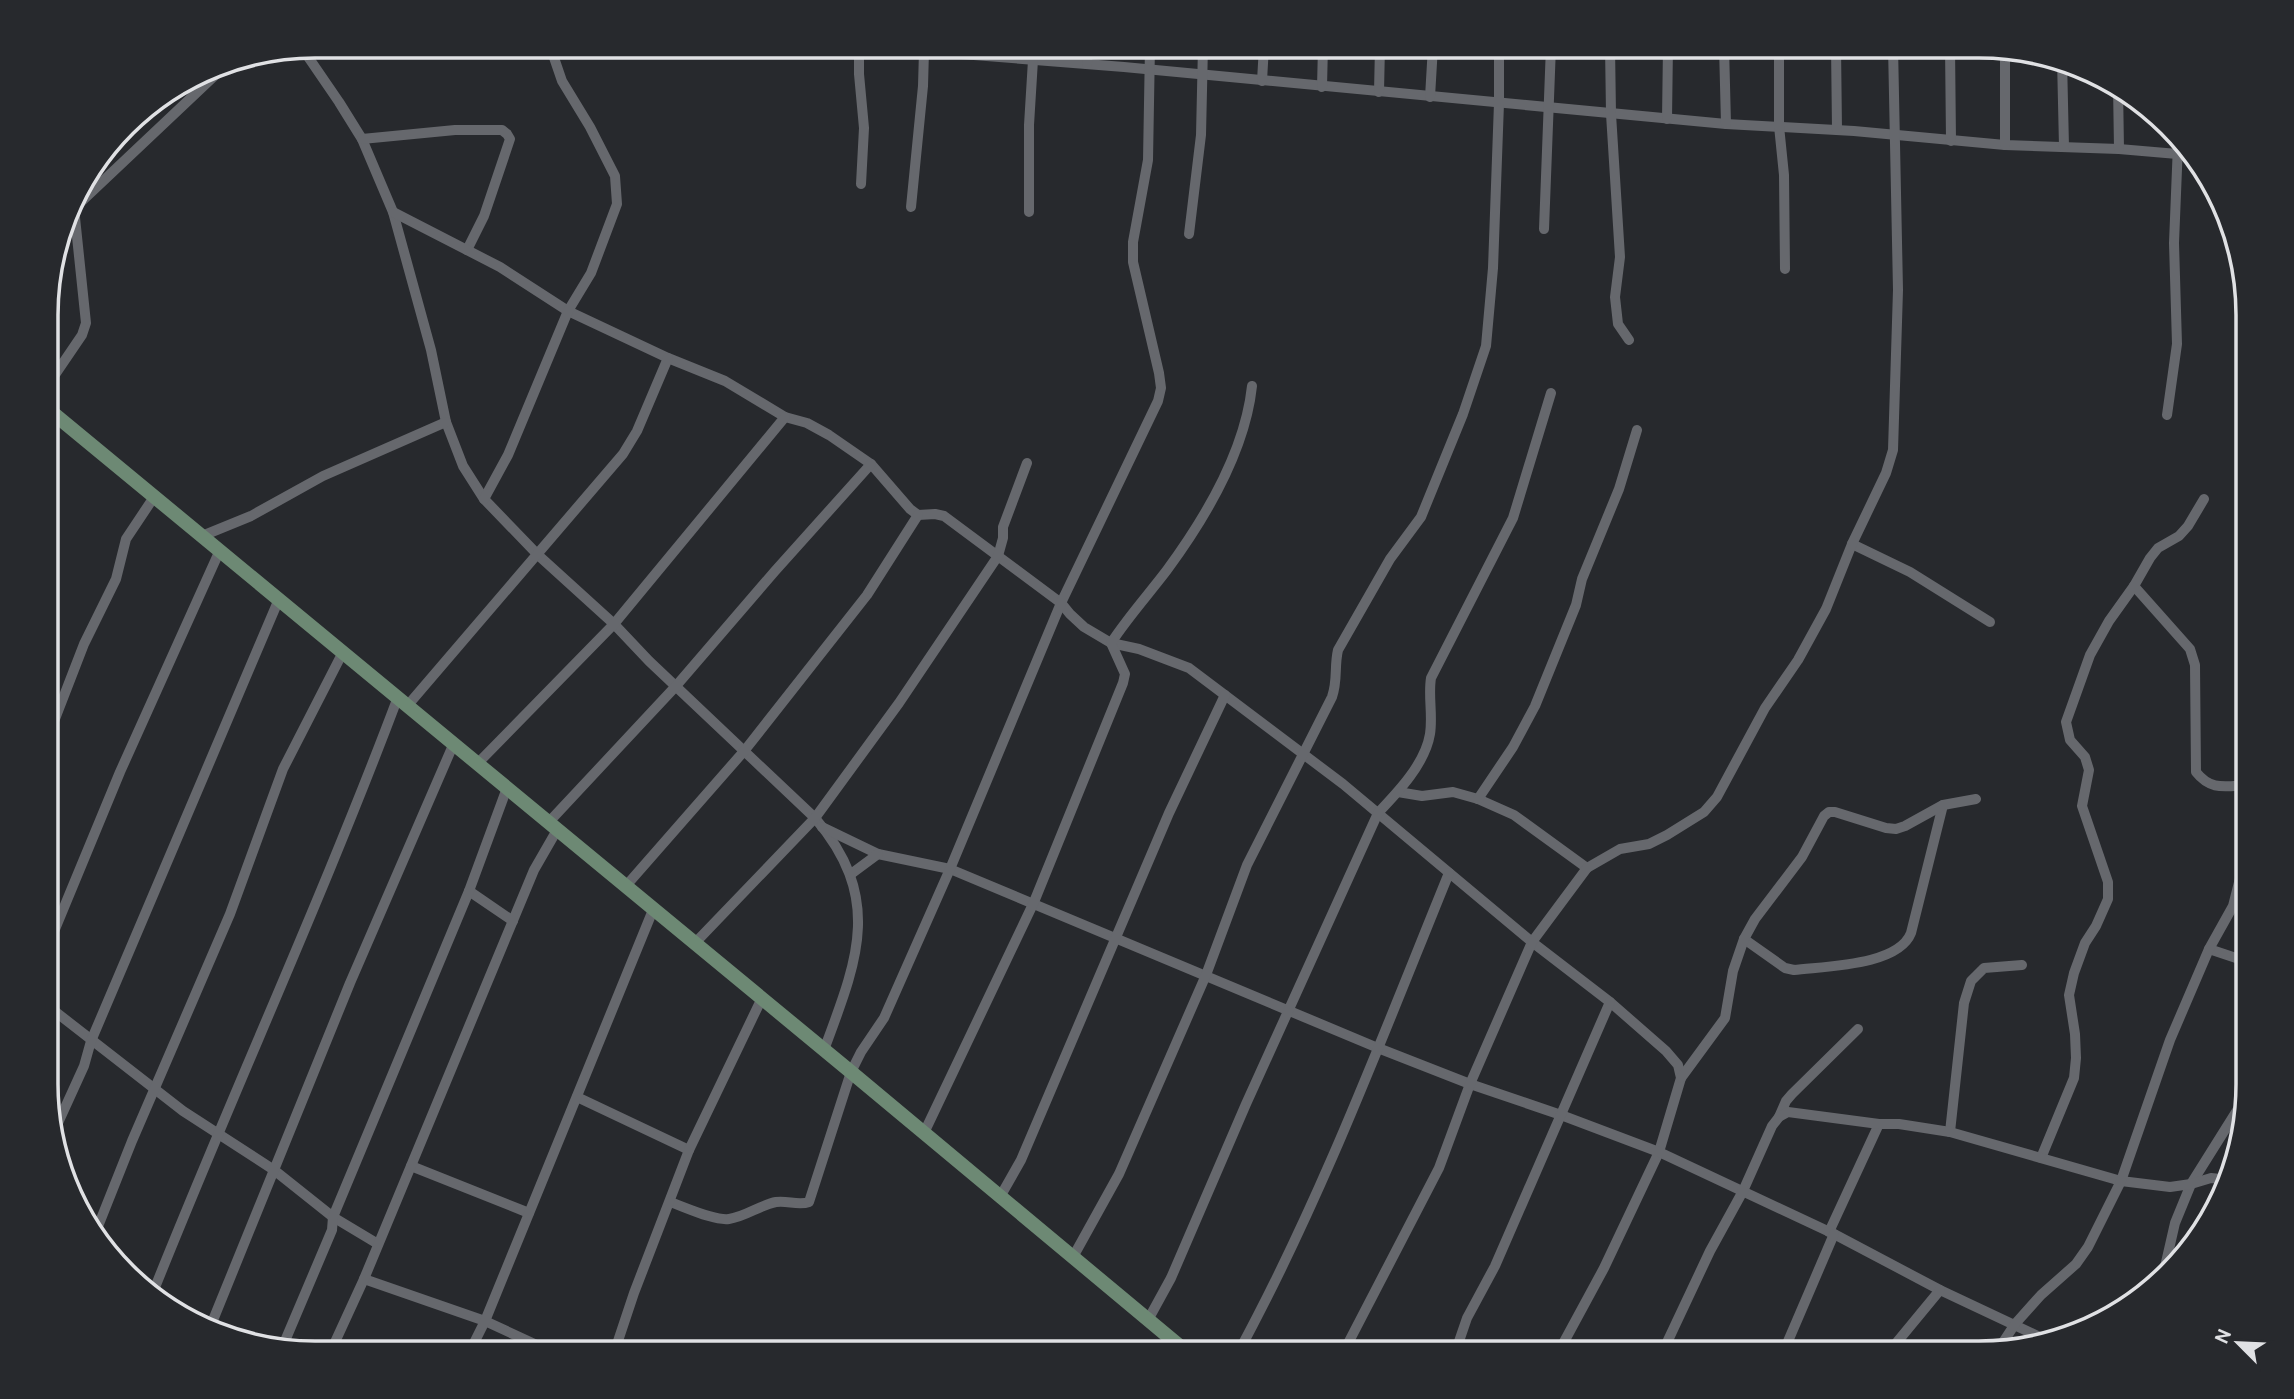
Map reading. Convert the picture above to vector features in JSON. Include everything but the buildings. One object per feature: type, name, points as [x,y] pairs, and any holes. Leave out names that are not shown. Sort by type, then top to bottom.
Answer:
[{"type":"street","points":[[309,58],[362,139],[393,212],[431,350],[446,422],[463,466],[484,499],[538,555],[614,624],[819,823],[836,846],[851,874],[858,900],[859,933],[854,967],[824,1049]]},
{"type":"street","points":[[484,499],[508,455],[568,311],[591,273],[617,204],[615,176],[562,81],[554,58]]},
{"type":"street","points":[[859,58],[863,128],[861,184]]},
{"type":"street","points":[[911,207],[924,58]]},
{"type":"street","points":[[1009,58],[1726,124],[1837,130],[2005,145],[2178,151]]},
{"type":"street","points":[[1087,58],[1087,64]]},
{"type":"street","points":[[670,1202],[720,1219],[730,1219],[772,1203],[809,1202],[851,1072],[884,1018],[950,869],[1061,603],[1155,408],[1160,388],[1159,373],[1133,262],[1133,242],[1148,160],[1149,58]]},
{"type":"street","points":[[1189,234],[1201,135],[1202,58]]},
{"type":"street","points":[[1262,81],[1263,58]]},
{"type":"street","points":[[1322,87],[1323,58]]},
{"type":"street","points":[[1379,92],[1380,58]]},
{"type":"street","points":[[1430,97],[1432,58]]},
{"type":"street","points":[[1073,1257],[1119,1174],[1206,975],[1247,865],[1336,685],[1335,665],[1338,650],[1390,559],[1421,517],[1463,414],[1486,346],[1493,268],[1499,58]]},
{"type":"street","points":[[1544,229],[1551,58]]},
{"type":"street","points":[[1610,58],[1620,257],[1615,298],[1618,324],[1629,340]]},
{"type":"street","points":[[1667,119],[1668,58]]},
{"type":"street","points":[[1724,58],[1726,124]]},
{"type":"street","points":[[1779,58],[1785,269]]},
{"type":"street","points":[[1836,58],[1837,130]]},
{"type":"street","points":[[1349,1341],[1439,1168],[1470,1084],[1532,942],[1587,868],[1620,849],[1649,844],[1667,835],[1704,812],[1717,797],[1765,708],[1798,660],[1826,609],[1852,544],[1886,474],[1894,450],[1898,290],[1893,58]]},
{"type":"street","points":[[1950,58],[1951,141]]},
{"type":"street","points":[[2005,59],[2005,145]]},
{"type":"street","points":[[1029,212],[1029,125],[1033,60]]},
{"type":"street","points":[[2062,71],[2064,147]]},
{"type":"street","points":[[85,198],[210,80]]},
{"type":"street","points":[[2118,99],[2119,149]]},
{"type":"street","points":[[362,139],[454,130],[502,130],[507,134],[510,139],[488,203],[467,250]]},
{"type":"street","points":[[2167,415],[2177,344],[2175,243],[2182,156]]},
{"type":"street","points":[[393,212],[500,267],[568,311],[668,358],[725,381],[785,417],[807,423],[829,435],[871,464],[910,509],[918,515],[936,513],[943,516],[1061,603],[1084,627],[1111,643],[1139,649],[1189,668],[1378,813],[1532,942],[1610,1002],[1666,1051],[1678,1065],[1681,1078]]},
{"type":"street","points":[[58,370],[82,335],[86,323],[73,227]]},
{"type":"street","points":[[155,1286],[217,1133],[403,701],[538,555],[623,454],[637,431],[668,358]]},
{"type":"street","points":[[1111,643],[1127,618],[1167,570],[1206,511],[1231,460],[1249,412],[1252,386]]},
{"type":"street","points":[[1148,1320],[1171,1278],[1246,1104],[1378,813],[1398,792],[1420,760],[1430,735],[1431,678],[1513,518],[1551,393]]},
{"type":"street","points":[[58,417],[1173,1341]]},
{"type":"street","points":[[478,763],[614,624],[785,417]]},
{"type":"street","points":[[202,536],[251,516],[323,477],[446,422]]},
{"type":"street","points":[[1478,799],[1513,747],[1535,706],[1619,489],[1637,430]]},
{"type":"street","points":[[695,943],[819,823],[998,556],[1003,527],[1027,463]]},
{"type":"street","points":[[336,1341],[379,1244],[552,826],[871,464]]},
{"type":"street","points":[[58,711],[84,644],[116,579],[126,539],[154,497]]},
{"type":"street","points":[[2041,1157],[2074,1079],[2075,1034],[2069,995],[2074,972],[2085,943],[2108,899],[2108,882],[2082,806],[2088,770],[2084,757],[2070,740],[2066,722],[2090,655],[2109,621],[2150,558],[2158,548],[2179,536],[2204,499]]},
{"type":"street","points":[[625,887],[745,750],[867,595],[918,515]]},
{"type":"street","points":[[1852,544],[1910,572],[1990,622]]},
{"type":"street","points":[[58,922],[120,772],[220,550]]},
{"type":"street","points":[[2134,586],[2190,649],[2195,665],[2196,772],[2204,783],[2216,786],[2236,785]]},
{"type":"street","points":[[60,1118],[279,600]]},
{"type":"street","points":[[924,1133],[1034,902],[1123,683],[1125,674],[1111,643]]},
{"type":"street","points":[[100,1225],[132,1141],[230,914],[283,769],[343,652]]},
{"type":"street","points":[[1000,1196],[1027,1148],[1169,813],[1225,695]]},
{"type":"street","points":[[213,1321],[350,983],[454,743]]},
{"type":"street","points":[[286,1340],[332,1230],[333,1217],[468,891],[507,788]]},
{"type":"street","points":[[1398,792],[1422,796],[1453,792],[1478,799],[1514,815],[1587,868]]},
{"type":"street","points":[[1564,1341],[1604,1268],[1659,1152],[1681,1078],[1725,1018],[1733,971],[1744,939],[1755,919],[1801,857],[1824,816],[1829,812],[1896,829],[1905,827],[1943,805],[1976,799]]},
{"type":"street","points":[[1744,939],[1785,968],[1794,970],[1868,961],[1903,946],[1911,933],[1943,805]]},
{"type":"street","points":[[819,823],[878,854],[950,869],[1378,1048],[1659,1152],[1832,1233],[1940,1290],[2036,1335]]},
{"type":"street","points":[[851,874],[878,854]]},
{"type":"street","points":[[1244,1341],[1293,1243],[1450,873]]},
{"type":"street","points":[[468,891],[513,921]]},
{"type":"street","points":[[2005,1340],[2041,1295],[2076,1264],[2088,1247],[2121,1181],[2170,1040],[2209,948],[2233,906],[2236,894]]},
{"type":"street","points":[[475,1341],[653,910]]},
{"type":"street","points":[[2209,948],[2236,958]]},
{"type":"street","points":[[1950,1132],[1964,1003],[1971,981],[1984,968],[2022,965]]},
{"type":"street","points":[[618,1341],[689,1150],[762,998]]},
{"type":"street","points":[[1459,1341],[1467,1318],[1495,1266],[1610,1002]]},
{"type":"street","points":[[58,1014],[174,1105],[274,1170],[333,1217],[379,1244]]},
{"type":"street","points":[[1668,1341],[1710,1251],[1744,1191],[1772,1126],[1792,1094],[1858,1028]]},
{"type":"street","points":[[577,1097],[689,1150]]},
{"type":"street","points":[[1779,1117],[1788,1112],[1950,1132],[2121,1181],[2170,1186],[2219,1179]]},
{"type":"street","points":[[2166,1261],[2175,1223],[2191,1184],[2234,1115]]},
{"type":"street","points":[[1788,1341],[1879,1124]]},
{"type":"street","points":[[411,1166],[529,1213]]},
{"type":"street","points":[[364,1279],[485,1321],[526,1341]]},
{"type":"street","points":[[1898,1341],[1940,1290]]}]
